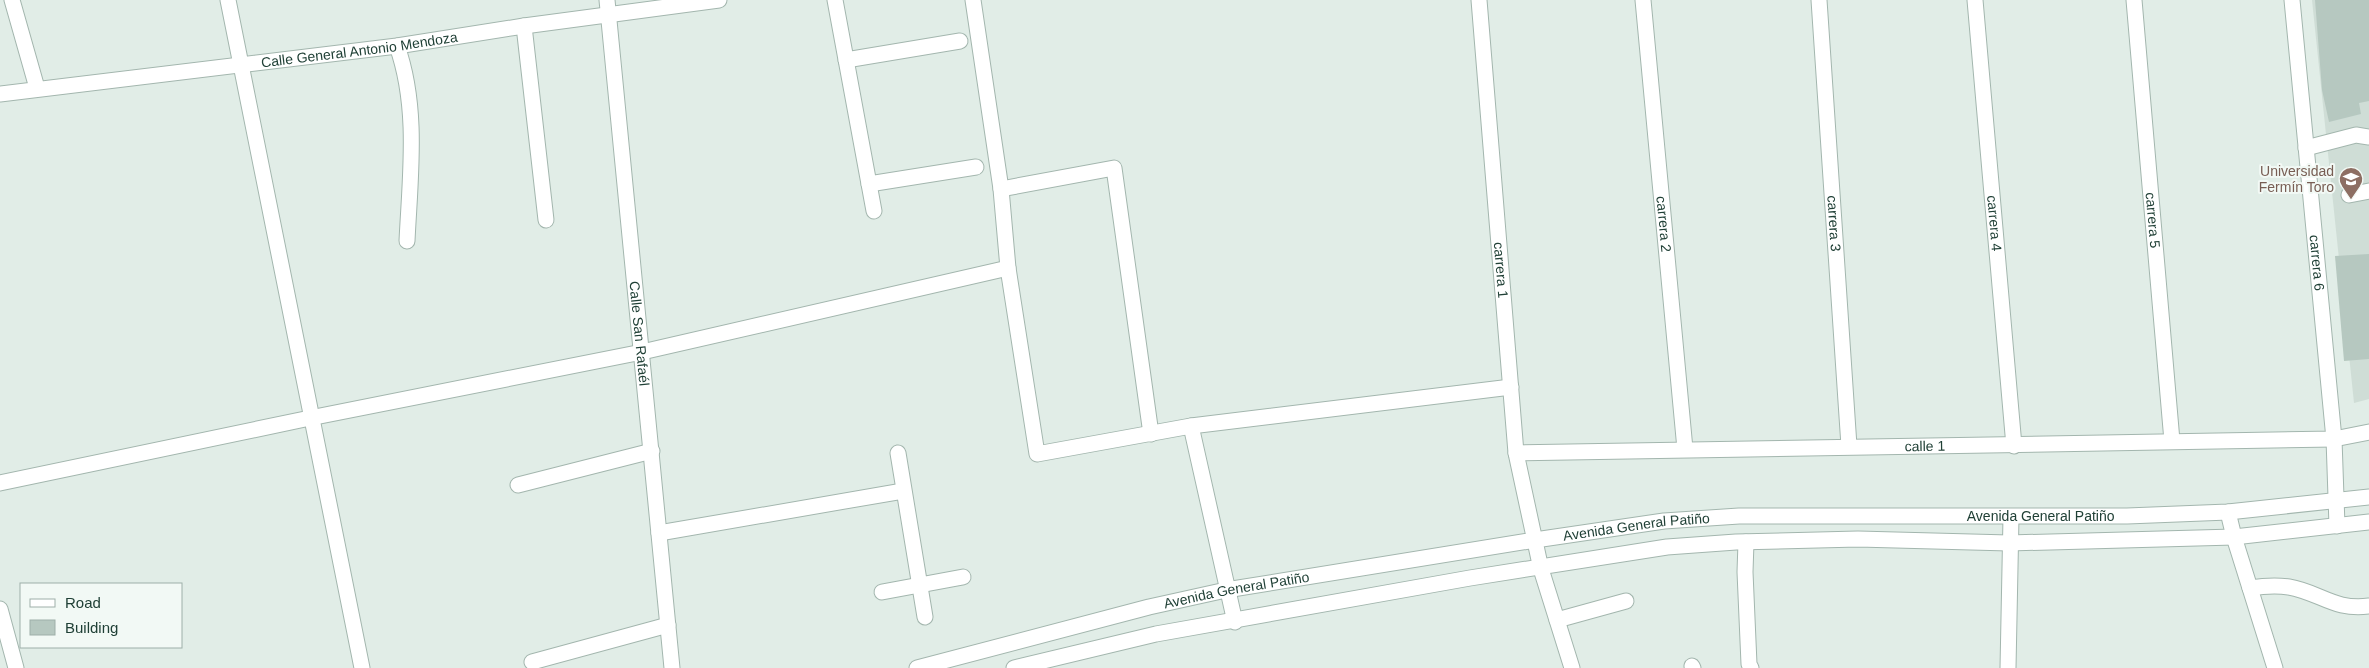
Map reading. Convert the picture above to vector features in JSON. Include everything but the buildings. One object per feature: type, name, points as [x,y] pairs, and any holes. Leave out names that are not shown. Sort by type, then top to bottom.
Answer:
[{"type":"street","points":[[12,0],[37,88]]},
{"type":"street","points":[[228,0],[310,418],[362,668]]},
{"type":"street","name":"Calle General Antonio Mendoza","points":[[0,94],[37,88],[397,46],[524,26],[608,7],[719,0]]},
{"type":"street","points":[[835,0],[874,211]]},
{"type":"street","points":[[973,0],[1001,189],[1008,268],[1037,454],[1191,426],[1511,387]]},
{"type":"street","name":"carrera 1","points":[[1478,0],[1516,453],[1541,569],[1572,668]]},
{"type":"street","name":"carrera 2","points":[[1643,0],[1685,449]]},
{"type":"street","name":"carrera 3","points":[[1818,0],[1849,446]]},
{"type":"street","name":"carrera 4","points":[[1975,0],[2014,446]]},
{"type":"street","name":"carrera 5","points":[[2134,0],[2172,441]]},
{"type":"street","name":"carrera 6","points":[[2292,0],[2334,439],[2337,526]]},
{"type":"street","name":"Calle San Rafaél","points":[[608,7],[672,668]]},
{"type":"street","points":[[524,26],[546,220]]},
{"type":"street","points":[[846,60],[960,41]]},
{"type":"street","points":[[397,46],[407,81],[412,142],[407,241]]},
{"type":"street","points":[[2306,148],[2356,135],[2369,137]]},
{"type":"street","points":[[869,184],[976,167]]},
{"type":"street","points":[[1001,189],[1114,168],[1151,434]]},
{"type":"street","points":[[2349,196],[2369,191]]},
{"type":"street","points":[[0,483],[310,418],[642,352],[1008,268]]},
{"type":"street","points":[[1191,426],[1226,590],[1235,622]]},
{"type":"street","name":"calle 1","points":[[1516,453],[1849,446],[2014,446],[2172,441],[2334,439],[2369,432]]},
{"type":"street","points":[[518,485],[652,452]]},
{"type":"street","points":[[898,453],[925,617]]},
{"type":"street","points":[[660,533],[904,491]]},
{"type":"street","name":"Avenida General Patiño","points":[[917,668],[1149,606],[1226,590],[1664,521],[1738,516],[2011,517],[2228,512],[2369,497]]},
{"type":"street","points":[[2228,512],[2275,668]]},
{"type":"street","points":[[2008,668],[2011,517]]},
{"type":"street","name":"Avenida General Patiño","points":[[1014,668],[1156,634],[1235,622],[1470,578],[1541,569],[1667,547],[1746,542],[1858,539],[2010,543],[2234,537],[2369,522]]},
{"type":"street","points":[[1746,542],[1745,572],[1749,664],[1752,668]]},
{"type":"street","points":[[882,592],[963,577]]},
{"type":"street","points":[[2250,588],[2268,586],[2291,587],[2337,605],[2354,608],[2369,606]]},
{"type":"street","points":[[1557,620],[1626,601]]},
{"type":"street","points":[[0,609],[16,668]]},
{"type":"street","points":[[532,662],[668,625]]},
{"type":"shaded area","name":"Universidad Fermín Toro","points":[[2312,0],[2369,0],[2369,399],[2354,403]]},
{"type":"place","name":"Universidad Fermín Toro","points":[[2351,200]]}]
